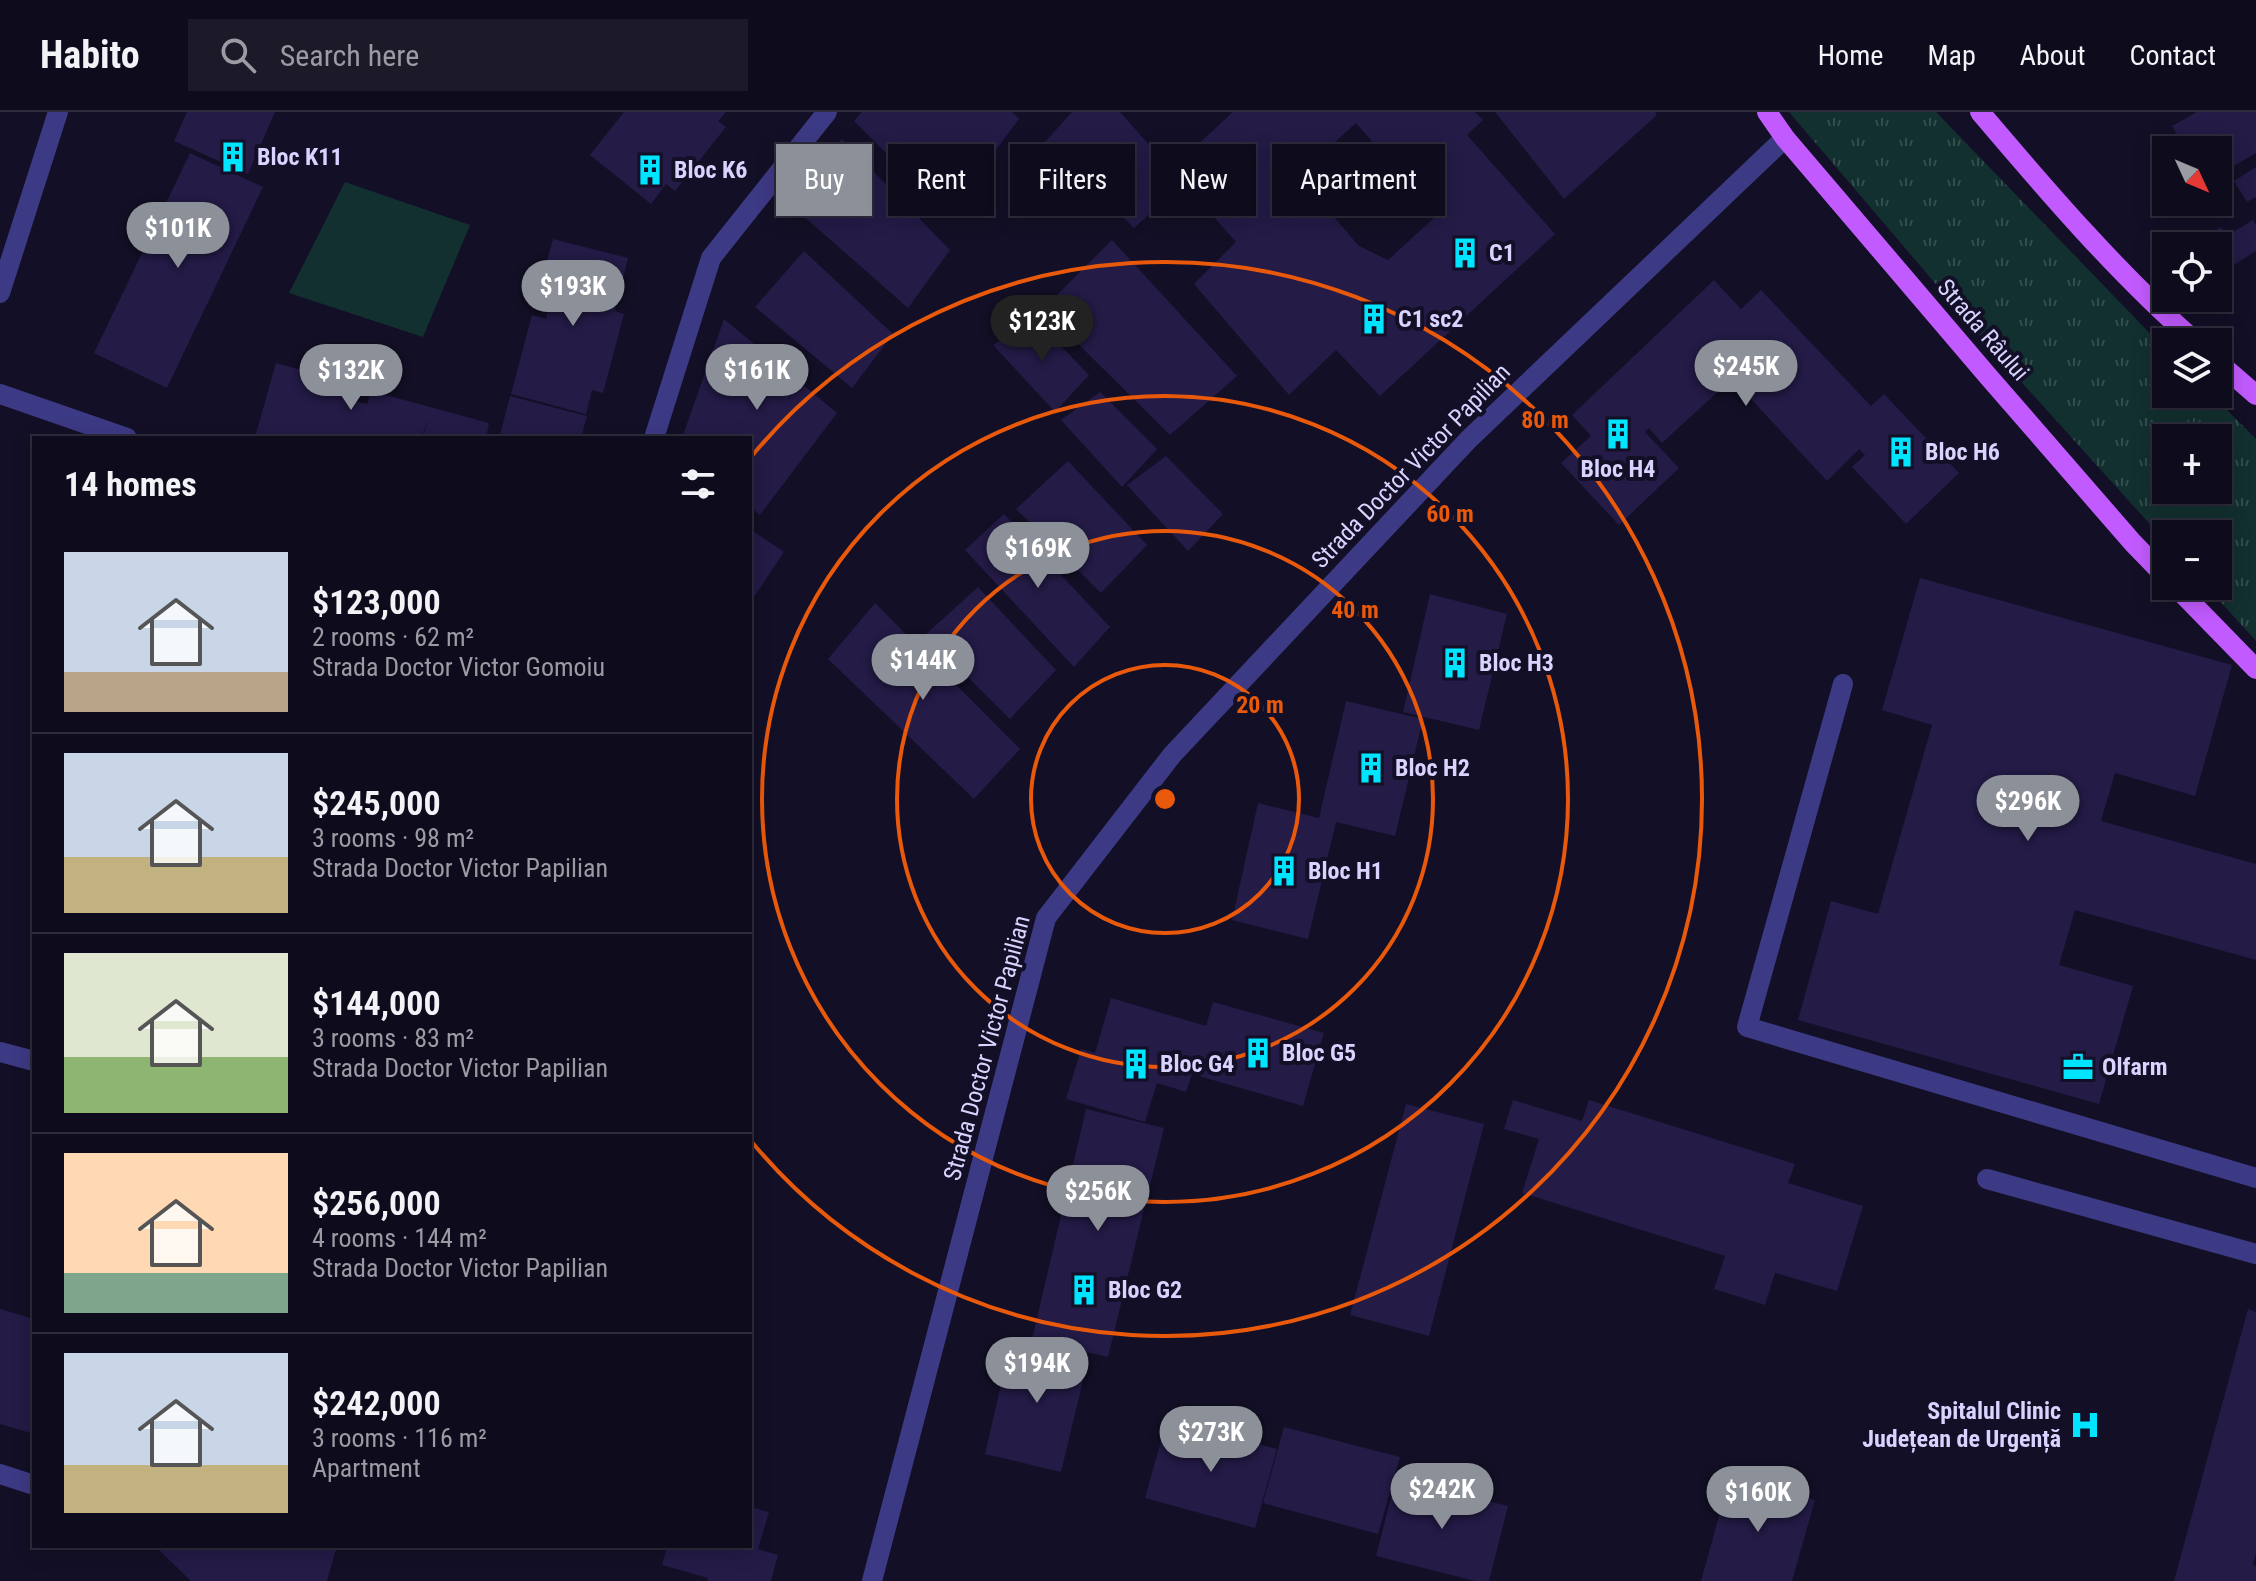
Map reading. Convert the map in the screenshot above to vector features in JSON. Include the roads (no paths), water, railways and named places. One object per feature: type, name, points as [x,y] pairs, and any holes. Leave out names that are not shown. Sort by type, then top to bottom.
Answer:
[{"type":"main road","name":"Strada Râului","points":[[1767,112],[1785,138],[1997,387],[2152,561]]},
{"type":"main road","points":[[1980,112],[2141,290],[2181,328]]},
{"type":"main road","points":[[2232,374],[2256,395]]},
{"type":"main road","points":[[2189,600],[2256,669]]},
{"type":"street","points":[[0,293],[58,112]]},
{"type":"street","points":[[655,436],[711,258],[827,112]]},
{"type":"street","name":"Strada Doctor Victor Papilian","points":[[872,1581],[1046,918],[1172,755],[1437,472],[1785,138]]},
{"type":"street","points":[[0,394],[121,436]]},
{"type":"street","points":[[1843,684],[1747,1027],[2256,1178]]},
{"type":"street","points":[[0,1052],[32,1060]]},
{"type":"street","points":[[1987,1179],[2256,1254]]},
{"type":"street","points":[[0,1474],[32,1484]]},
{"type":"place","name":"Bloc K11","points":[[233,157]]},
{"type":"place","name":"Bloc K6","points":[[650,170]]},
{"type":"place","name":"C1","points":[[1465,253]]},
{"type":"place","name":"C1 sc2","points":[[1374,319]]},
{"type":"place","name":"Bloc H4","points":[[1618,434]]},
{"type":"place","name":"Bloc H6","points":[[1901,452]]},
{"type":"place","name":"Bloc H3","points":[[1455,663]]},
{"type":"place","name":"Bloc H2","points":[[1371,768]]},
{"type":"place","name":"Bloc H1","points":[[1284,871]]},
{"type":"place","name":"Bloc G5","points":[[1258,1053]]},
{"type":"place","name":"Bloc G4","points":[[1136,1064]]},
{"type":"place","name":"Olfarm","points":[[2078,1067]]},
{"type":"place","name":"Bloc G2","points":[[1084,1290]]},
{"type":"place","name":"Spitalul Clinic Județean de Urgență","points":[[2085,1425]]}]
